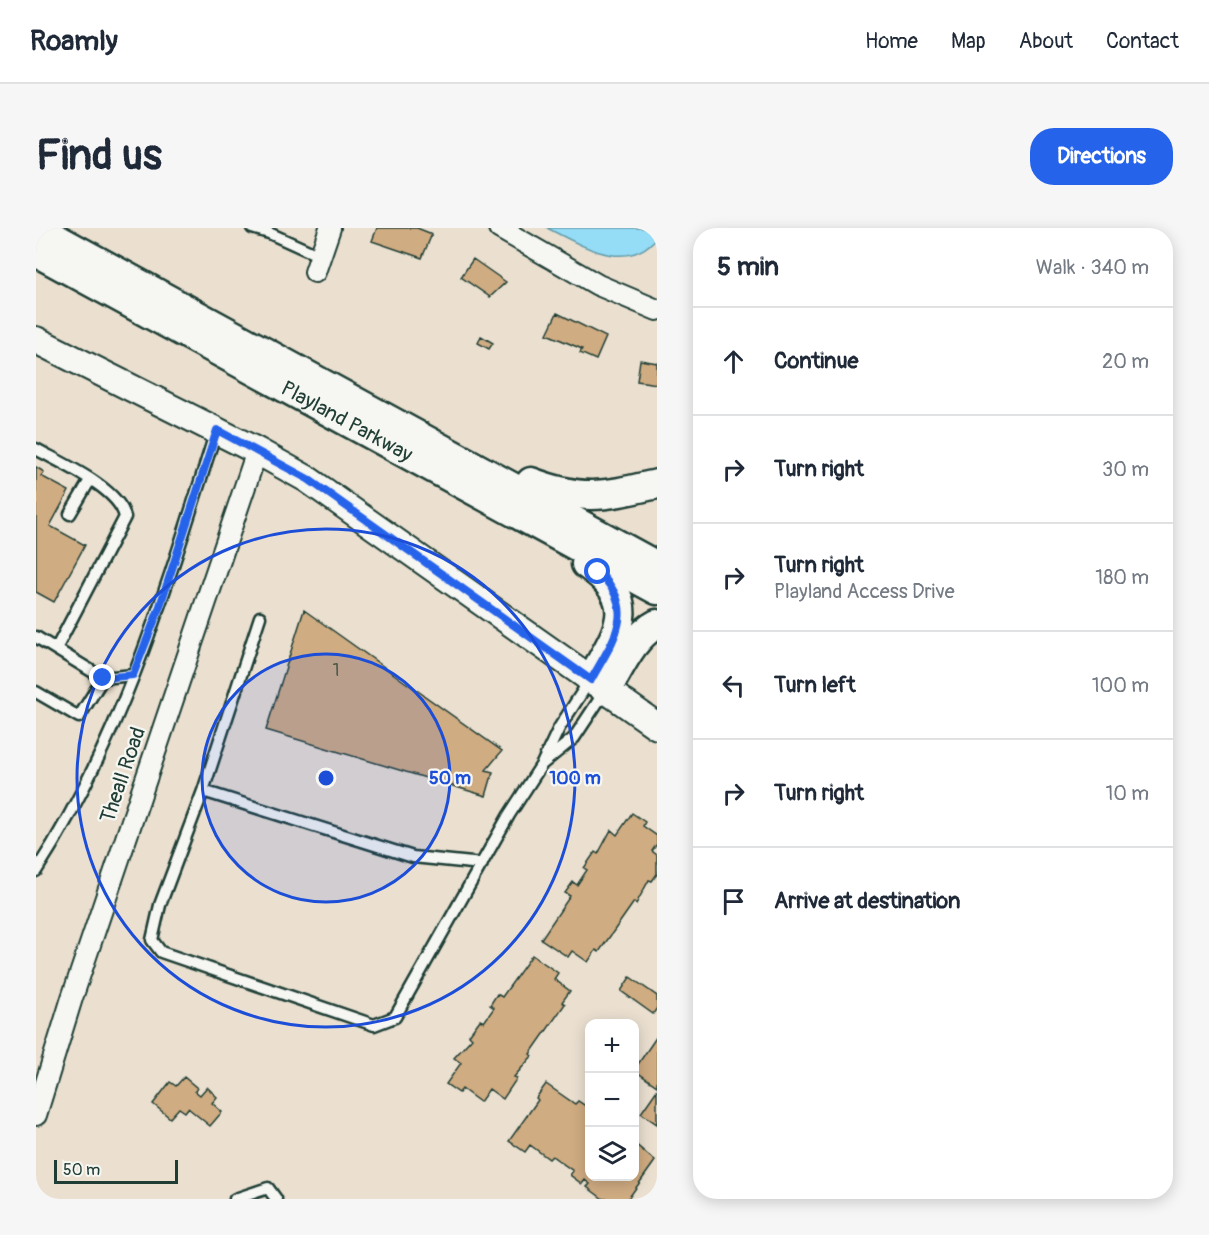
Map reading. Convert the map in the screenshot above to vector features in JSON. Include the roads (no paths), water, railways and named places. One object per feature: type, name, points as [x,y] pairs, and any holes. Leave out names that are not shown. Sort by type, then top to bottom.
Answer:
[{"type":"main road","name":"Playland Parkway","points":[[39,237],[439,446],[657,566]]},
{"type":"main road","name":"Playland Parkway","points":[[39,237],[482,494],[657,590]]},
{"type":"main road","points":[[439,446],[569,494],[602,497],[657,484]]},
{"type":"main road","points":[[482,494],[598,572],[615,590],[621,611],[619,624],[598,685]]},
{"type":"main road","points":[[598,685],[645,632],[657,624]]},
{"type":"street","points":[[318,264],[330,228]]},
{"type":"street","points":[[499,228],[588,280],[657,310]]},
{"type":"street","points":[[36,340],[217,430],[329,493],[657,726]]},
{"type":"street","name":"Theall Road","points":[[36,1114],[72,998],[257,451]]},
{"type":"lane","points":[[252,228],[269,233],[318,264]]},
{"type":"lane","points":[[36,871],[40,857],[112,729],[159,609],[217,430]]},
{"type":"lane","points":[[36,449],[90,480],[119,502],[125,517],[56,649]]},
{"type":"lane","points":[[70,514],[90,480]]},
{"type":"lane","points":[[260,617],[203,791],[160,905],[152,940],[155,948],[374,1025],[395,1017],[542,764],[559,728],[598,685]]},
{"type":"lane","points":[[36,637],[103,678],[133,675]]},
{"type":"lane","points":[[36,692],[79,717],[103,678]]},
{"type":"lane","points":[[542,764],[574,738],[598,685]]},
{"type":"lane","points":[[203,791],[413,857],[482,864]]},
{"type":"lane","points":[[235,1199],[268,1188],[276,1199]]},
{"type":"water","points":[[547,228],[657,228],[657,237],[645,248],[632,254],[618,255],[589,248]]}]
